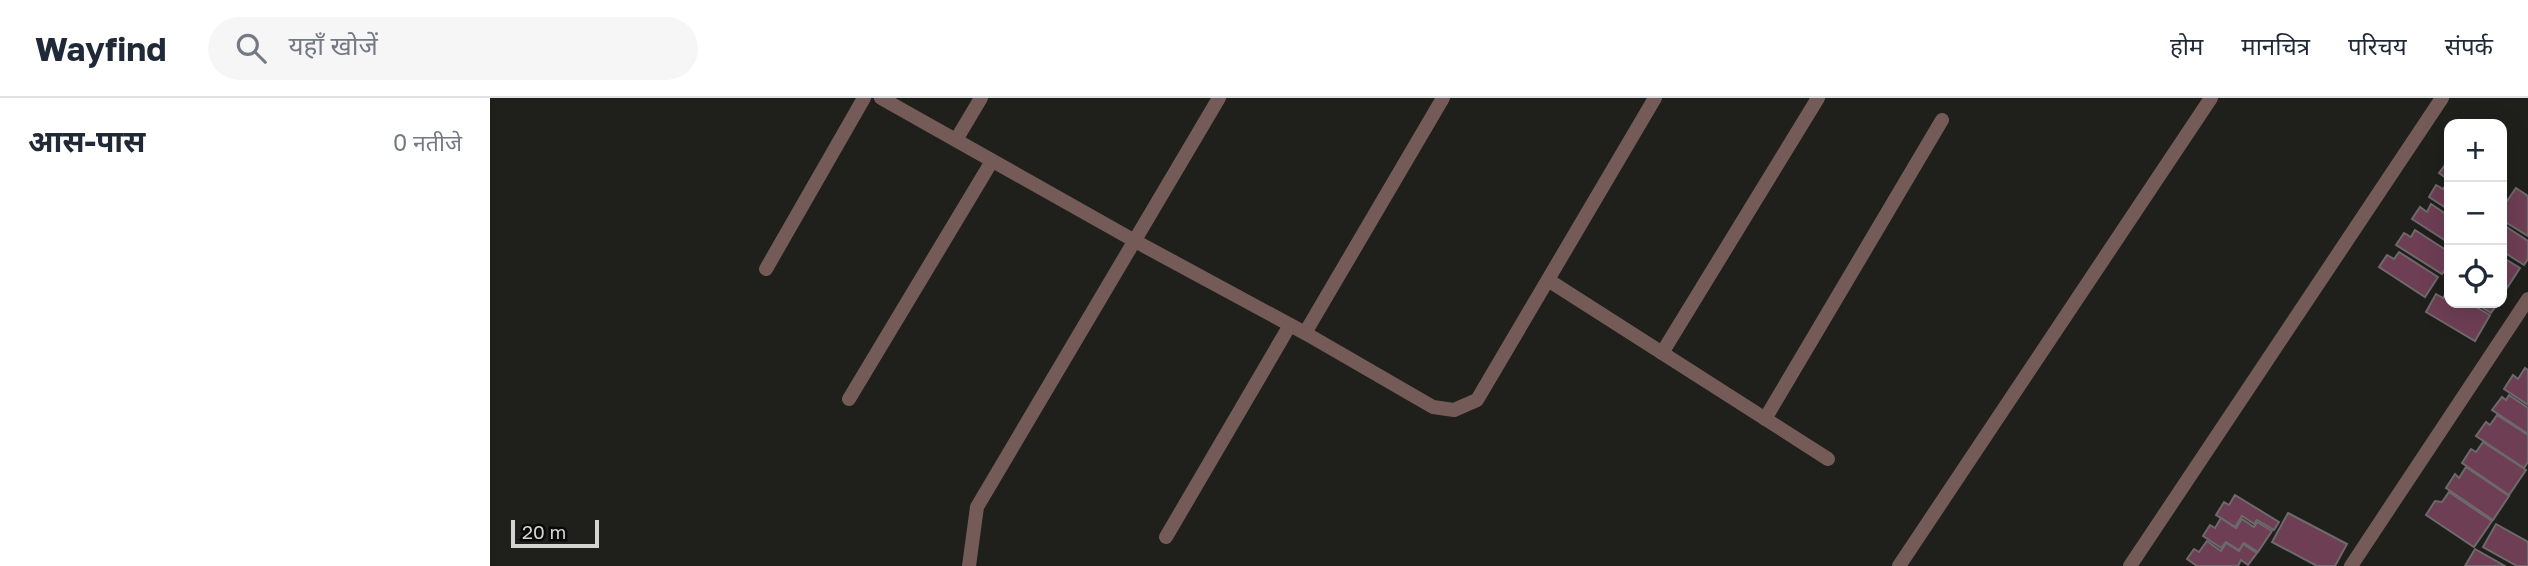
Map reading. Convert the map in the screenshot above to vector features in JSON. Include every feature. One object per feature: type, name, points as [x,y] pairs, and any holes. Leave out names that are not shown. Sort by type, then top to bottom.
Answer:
[{"type":"street","points":[[766,269],[864,98]]},
{"type":"street","points":[[881,98],[1433,407],[1454,410],[1477,400],[1655,98]]},
{"type":"street","points":[[956,141],[981,98]]},
{"type":"street","points":[[970,566],[977,507],[1219,98]]},
{"type":"street","points":[[1305,333],[1443,98]]},
{"type":"street","points":[[1662,353],[1818,98]]},
{"type":"street","points":[[1899,566],[2211,98]]},
{"type":"street","points":[[2130,566],[2442,98]]},
{"type":"street","points":[[1765,419],[1942,120]]},
{"type":"street","points":[[849,399],[992,161]]},
{"type":"street","points":[[1548,280],[1828,459]]},
{"type":"street","points":[[2351,566],[2528,299]]},
{"type":"street","points":[[1166,537],[1290,325]]},
{"type":"building","points":[[2436,185],[2443,189],[2444,207],[2429,197]]},
{"type":"building","points":[[2516,188],[2528,196],[2528,236],[2507,223],[2507,201]]},
{"type":"building","points":[[2431,204],[2444,213],[2444,240],[2412,219],[2420,207],[2427,212]]},
{"type":"building","points":[[2507,227],[2528,241],[2528,259],[2524,265],[2507,254]]},
{"type":"building","points":[[2415,230],[2444,249],[2442,274],[2396,245],[2404,233],[2411,237]]},
{"type":"building","points":[[2399,252],[2438,277],[2425,297],[2379,267],[2387,255],[2394,259]]},
{"type":"building","points":[[2507,260],[2520,268],[2507,288]]},
{"type":"building","points":[[2436,294],[2443,298],[2444,308],[2478,308],[2490,315],[2475,341],[2426,312]]},
{"type":"building","points":[[2525,368],[2528,370],[2528,405],[2504,389],[2513,375],[2518,379]]},
{"type":"building","points":[[2509,395],[2528,408],[2528,434],[2492,410],[2502,397],[2506,400]]},
{"type":"building","points":[[2497,415],[2528,435],[2528,462],[2524,468],[2476,436],[2486,422],[2490,425]]},
{"type":"building","points":[[2483,442],[2526,470],[2509,495],[2462,463],[2471,449],[2476,452]]},
{"type":"building","points":[[2466,467],[2509,496],[2493,520],[2446,488],[2455,474],[2459,478]]},
{"type":"building","points":[[2449,492],[2492,521],[2474,547],[2426,515],[2435,501],[2442,502]]},
{"type":"building","points":[[2235,495],[2279,522],[2274,530],[2257,520],[2254,524],[2242,516],[2235,527],[2216,515],[2224,502],[2229,505]]},
{"type":"building","points":[[2288,513],[2347,544],[2335,566],[2317,566],[2272,542]]},
{"type":"building","points":[[2221,518],[2236,528],[2242,519],[2254,527],[2257,522],[2272,531],[2258,552],[2244,543],[2239,550],[2226,542],[2221,548],[2203,536],[2210,525],[2215,528]]},
{"type":"building","points":[[2496,524],[2528,542],[2528,566],[2517,566],[2483,547]]},
{"type":"building","points":[[2207,541],[2221,551],[2226,543],[2239,551],[2243,544],[2257,553],[2248,565],[2241,560],[2238,566],[2197,566],[2187,559],[2194,549],[2199,552]]},
{"type":"building","points":[[2475,549],[2505,566],[2465,566]]}]
